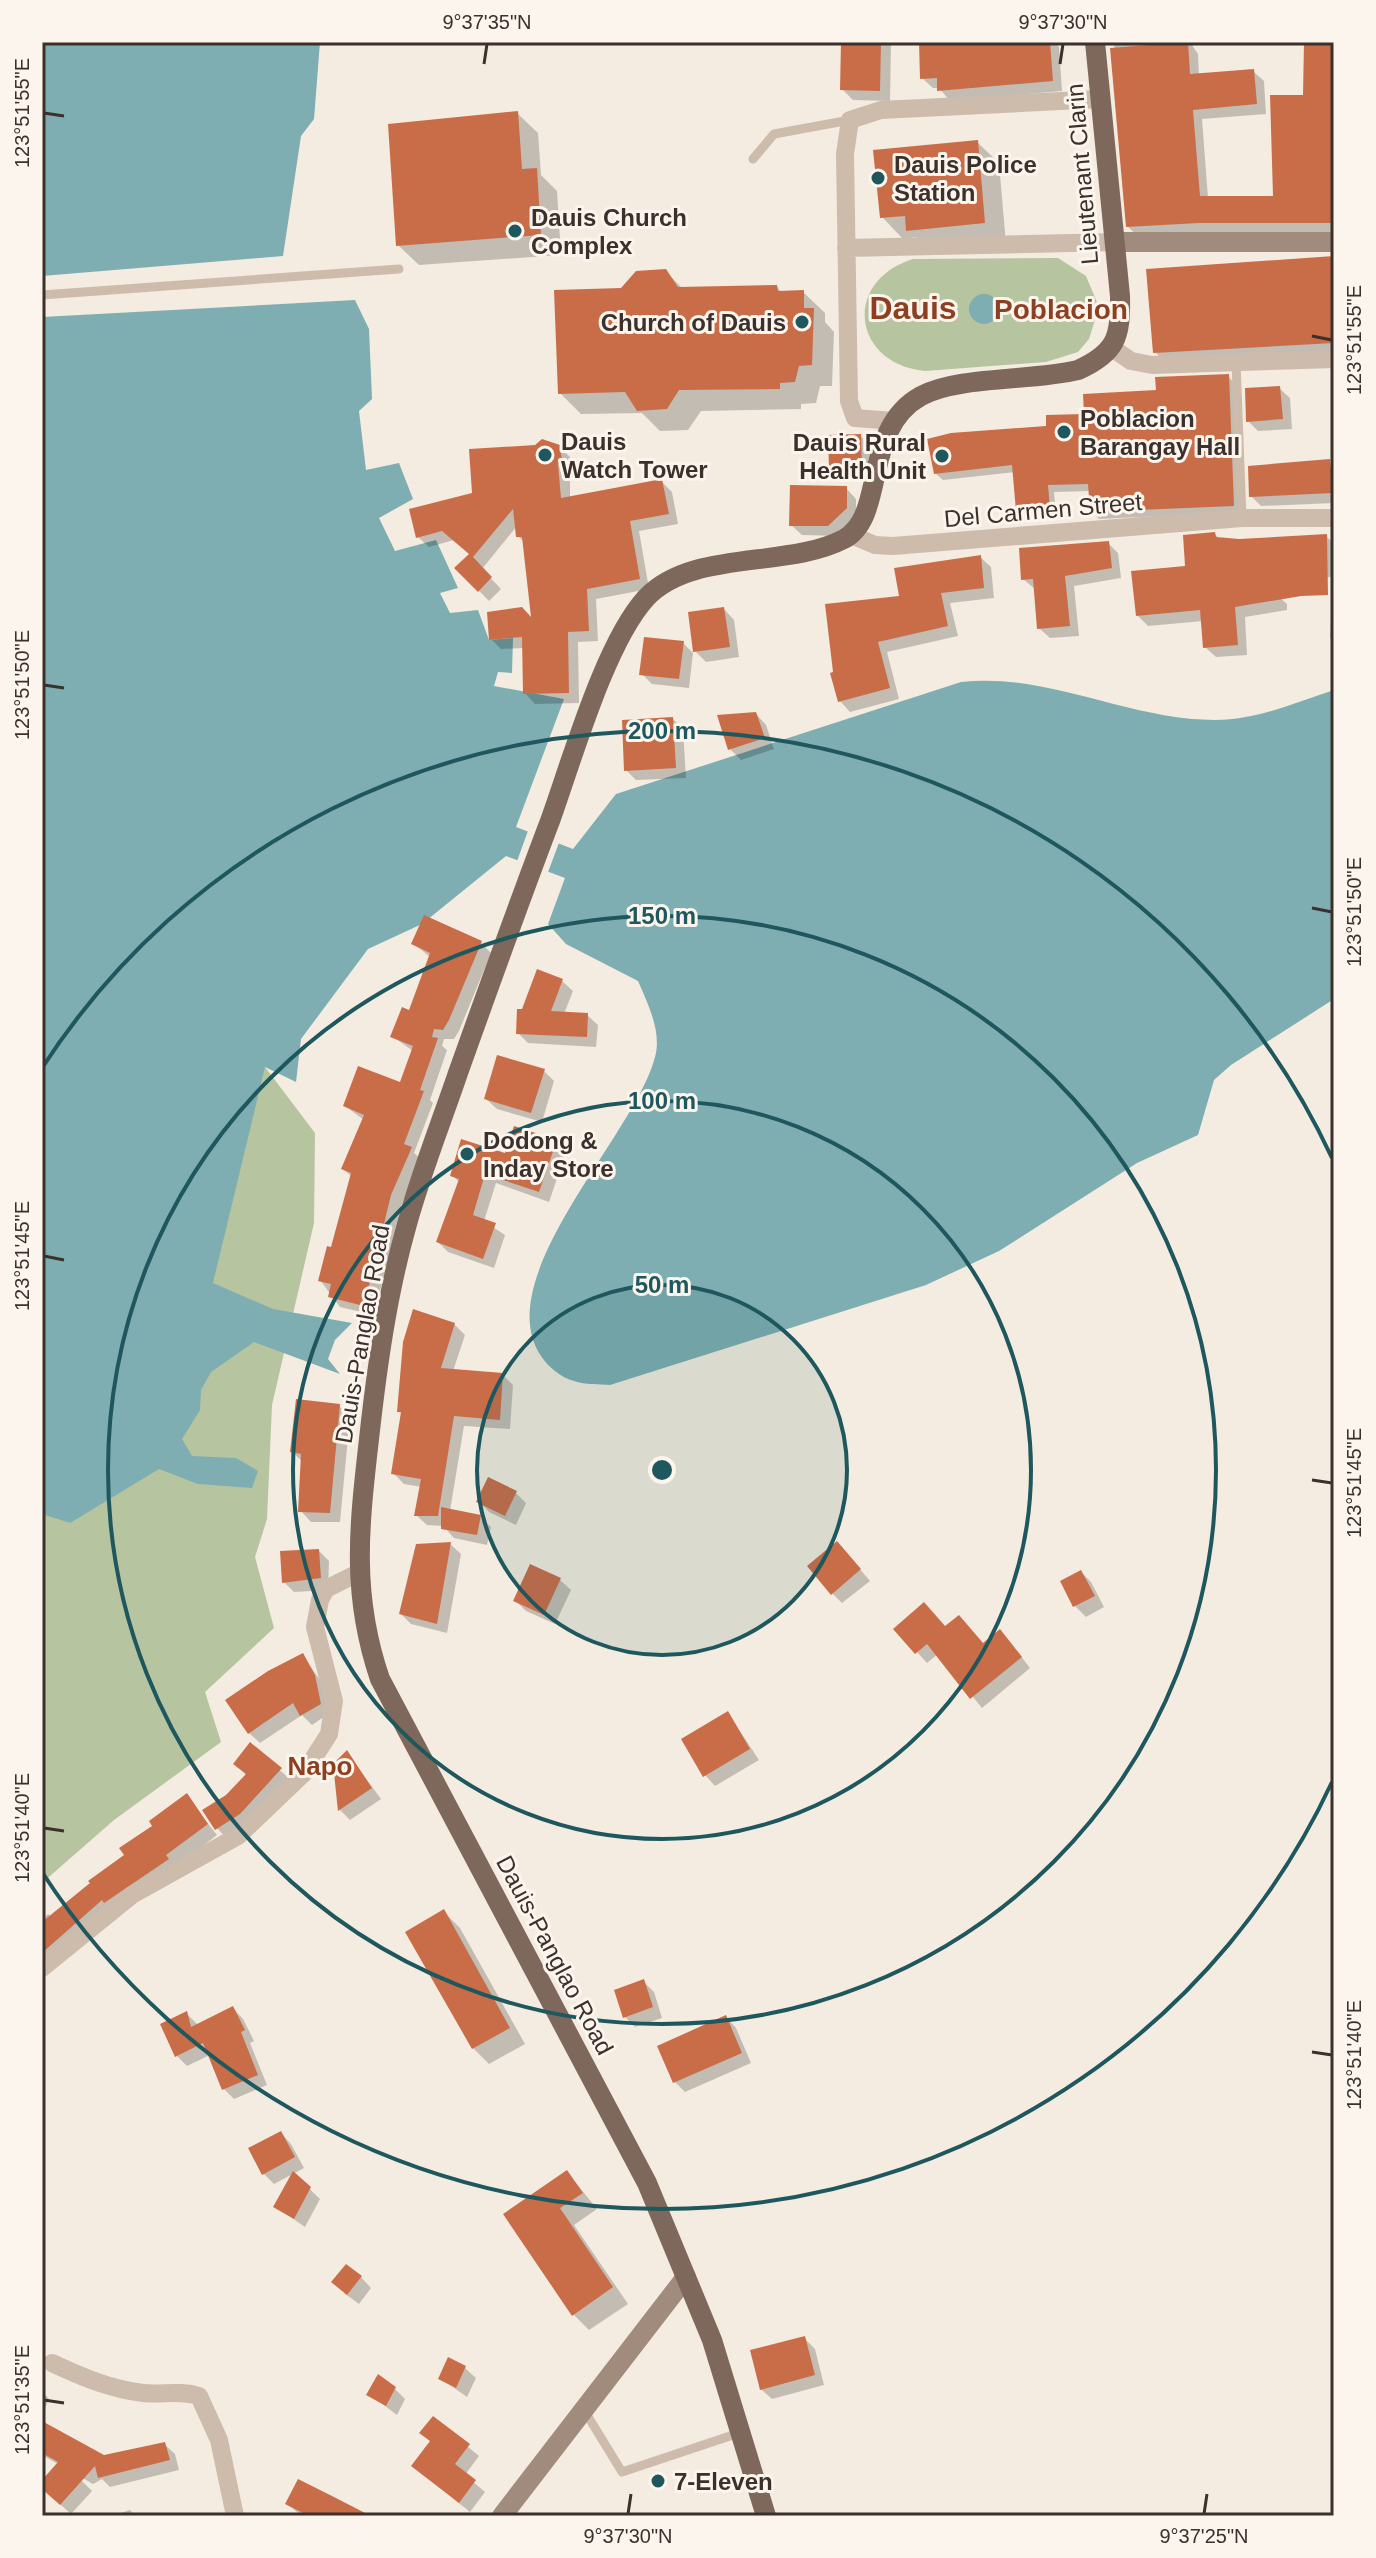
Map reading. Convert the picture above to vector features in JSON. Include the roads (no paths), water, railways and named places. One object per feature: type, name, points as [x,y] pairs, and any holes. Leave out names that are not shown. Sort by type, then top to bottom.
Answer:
[{"type":"main road","name":"Lieutenant Clarin","points":[[1095,42],[1120,316],[1112,348]]},
{"type":"main road","points":[[1115,242],[1334,242]]},
{"type":"main road","points":[[851,535],[868,505],[881,446],[894,421],[919,397],[932,391],[1055,376],[1095,362],[1112,348]]},
{"type":"main road","name":"Dauis-Panglao Road","points":[[766,2516],[712,2340],[647,2183],[380,1679],[363,1619],[358,1573],[373,1400],[407,1225],[530,872],[613,650],[648,596],[675,577],[822,547],[851,535]]},
{"type":"main road","points":[[502,2516],[686,2277]]},
{"type":"street","points":[[894,421],[855,418],[849,401],[845,154],[850,120],[881,110],[1101,99]]},
{"type":"street","points":[[846,248],[1115,242]]},
{"type":"street","points":[[1112,348],[1141,364],[1334,359]]},
{"type":"street","name":"Del Carmen Street","points":[[851,535],[875,545],[893,546],[1242,518],[1334,518]]},
{"type":"street","points":[[42,1968],[132,1895],[238,1836],[304,1773],[329,1734],[334,1701],[315,1627],[317,1613],[326,1589],[358,1573]]},
{"type":"street","points":[[52,2363],[88,2381],[124,2390],[184,2392],[199,2396],[219,2440],[235,2516]]},
{"type":"lane","points":[[753,159],[774,134],[850,120]]},
{"type":"lane","points":[[42,295],[399,269]]},
{"type":"lane","points":[[1236,362],[1242,518]]},
{"type":"lane","points":[[584,2410],[622,2472],[742,2433]]},
{"type":"water","points":[[42,42],[320,42],[314,119],[301,136],[283,256],[42,276]]},
{"type":"water","points":[[984,294],[995,298],[999,309],[995,320],[984,324],[973,320],[969,309],[973,298]]},
{"type":"water","points":[[355,300],[369,329],[372,399],[359,411],[366,470],[399,463],[413,499],[379,518],[395,551],[436,540],[458,588],[440,593],[450,613],[478,610],[489,640],[513,638],[512,673],[498,672],[494,686],[564,699],[516,827],[573,849],[616,794],[961,682],[1025,684],[1151,713],[1215,720],[1261,714],[1334,690],[1334,999],[1231,1065],[1214,1080],[1198,1135],[1137,1163],[999,1251],[926,1285],[610,1385],[583,1383],[560,1375],[541,1356],[530,1324],[534,1287],[549,1248],[571,1206],[642,1089],[655,1057],[657,1038],[650,1009],[638,981],[566,944],[548,924],[565,878],[506,856],[422,924],[368,949],[301,1039],[296,1082],[265,1067],[213,1283],[273,1309],[352,1323],[335,1340],[328,1359],[340,1374],[254,1342],[211,1372],[201,1390],[200,1410],[182,1439],[192,1456],[236,1458],[258,1471],[252,1488],[198,1484],[159,1469],[70,1523],[42,1514],[42,317]]},
{"type":"place","name":"Dauis Police Station","points":[[878,178]]},
{"type":"place","name":"Dauis Church Complex","points":[[515,231]]},
{"type":"place","name":"Church of Dauis","points":[[802,322]]},
{"type":"place","name":"Poblacion Barangay Hall","points":[[1064,432]]},
{"type":"place","name":"Dauis Watch Tower","points":[[545,455]]},
{"type":"place","name":"Dauis Rural Health Unit","points":[[942,456]]},
{"type":"place","name":"Dodong & Inday Store","points":[[467,1154]]},
{"type":"place","name":"7-Eleven","points":[[658,2481]]},
{"type":"district","name":"Dauis","points":[[913,308]]},
{"type":"district","name":"Poblacion","points":[[1061,309]]},
{"type":"district","name":"Napo","points":[[320,1766]]}]
